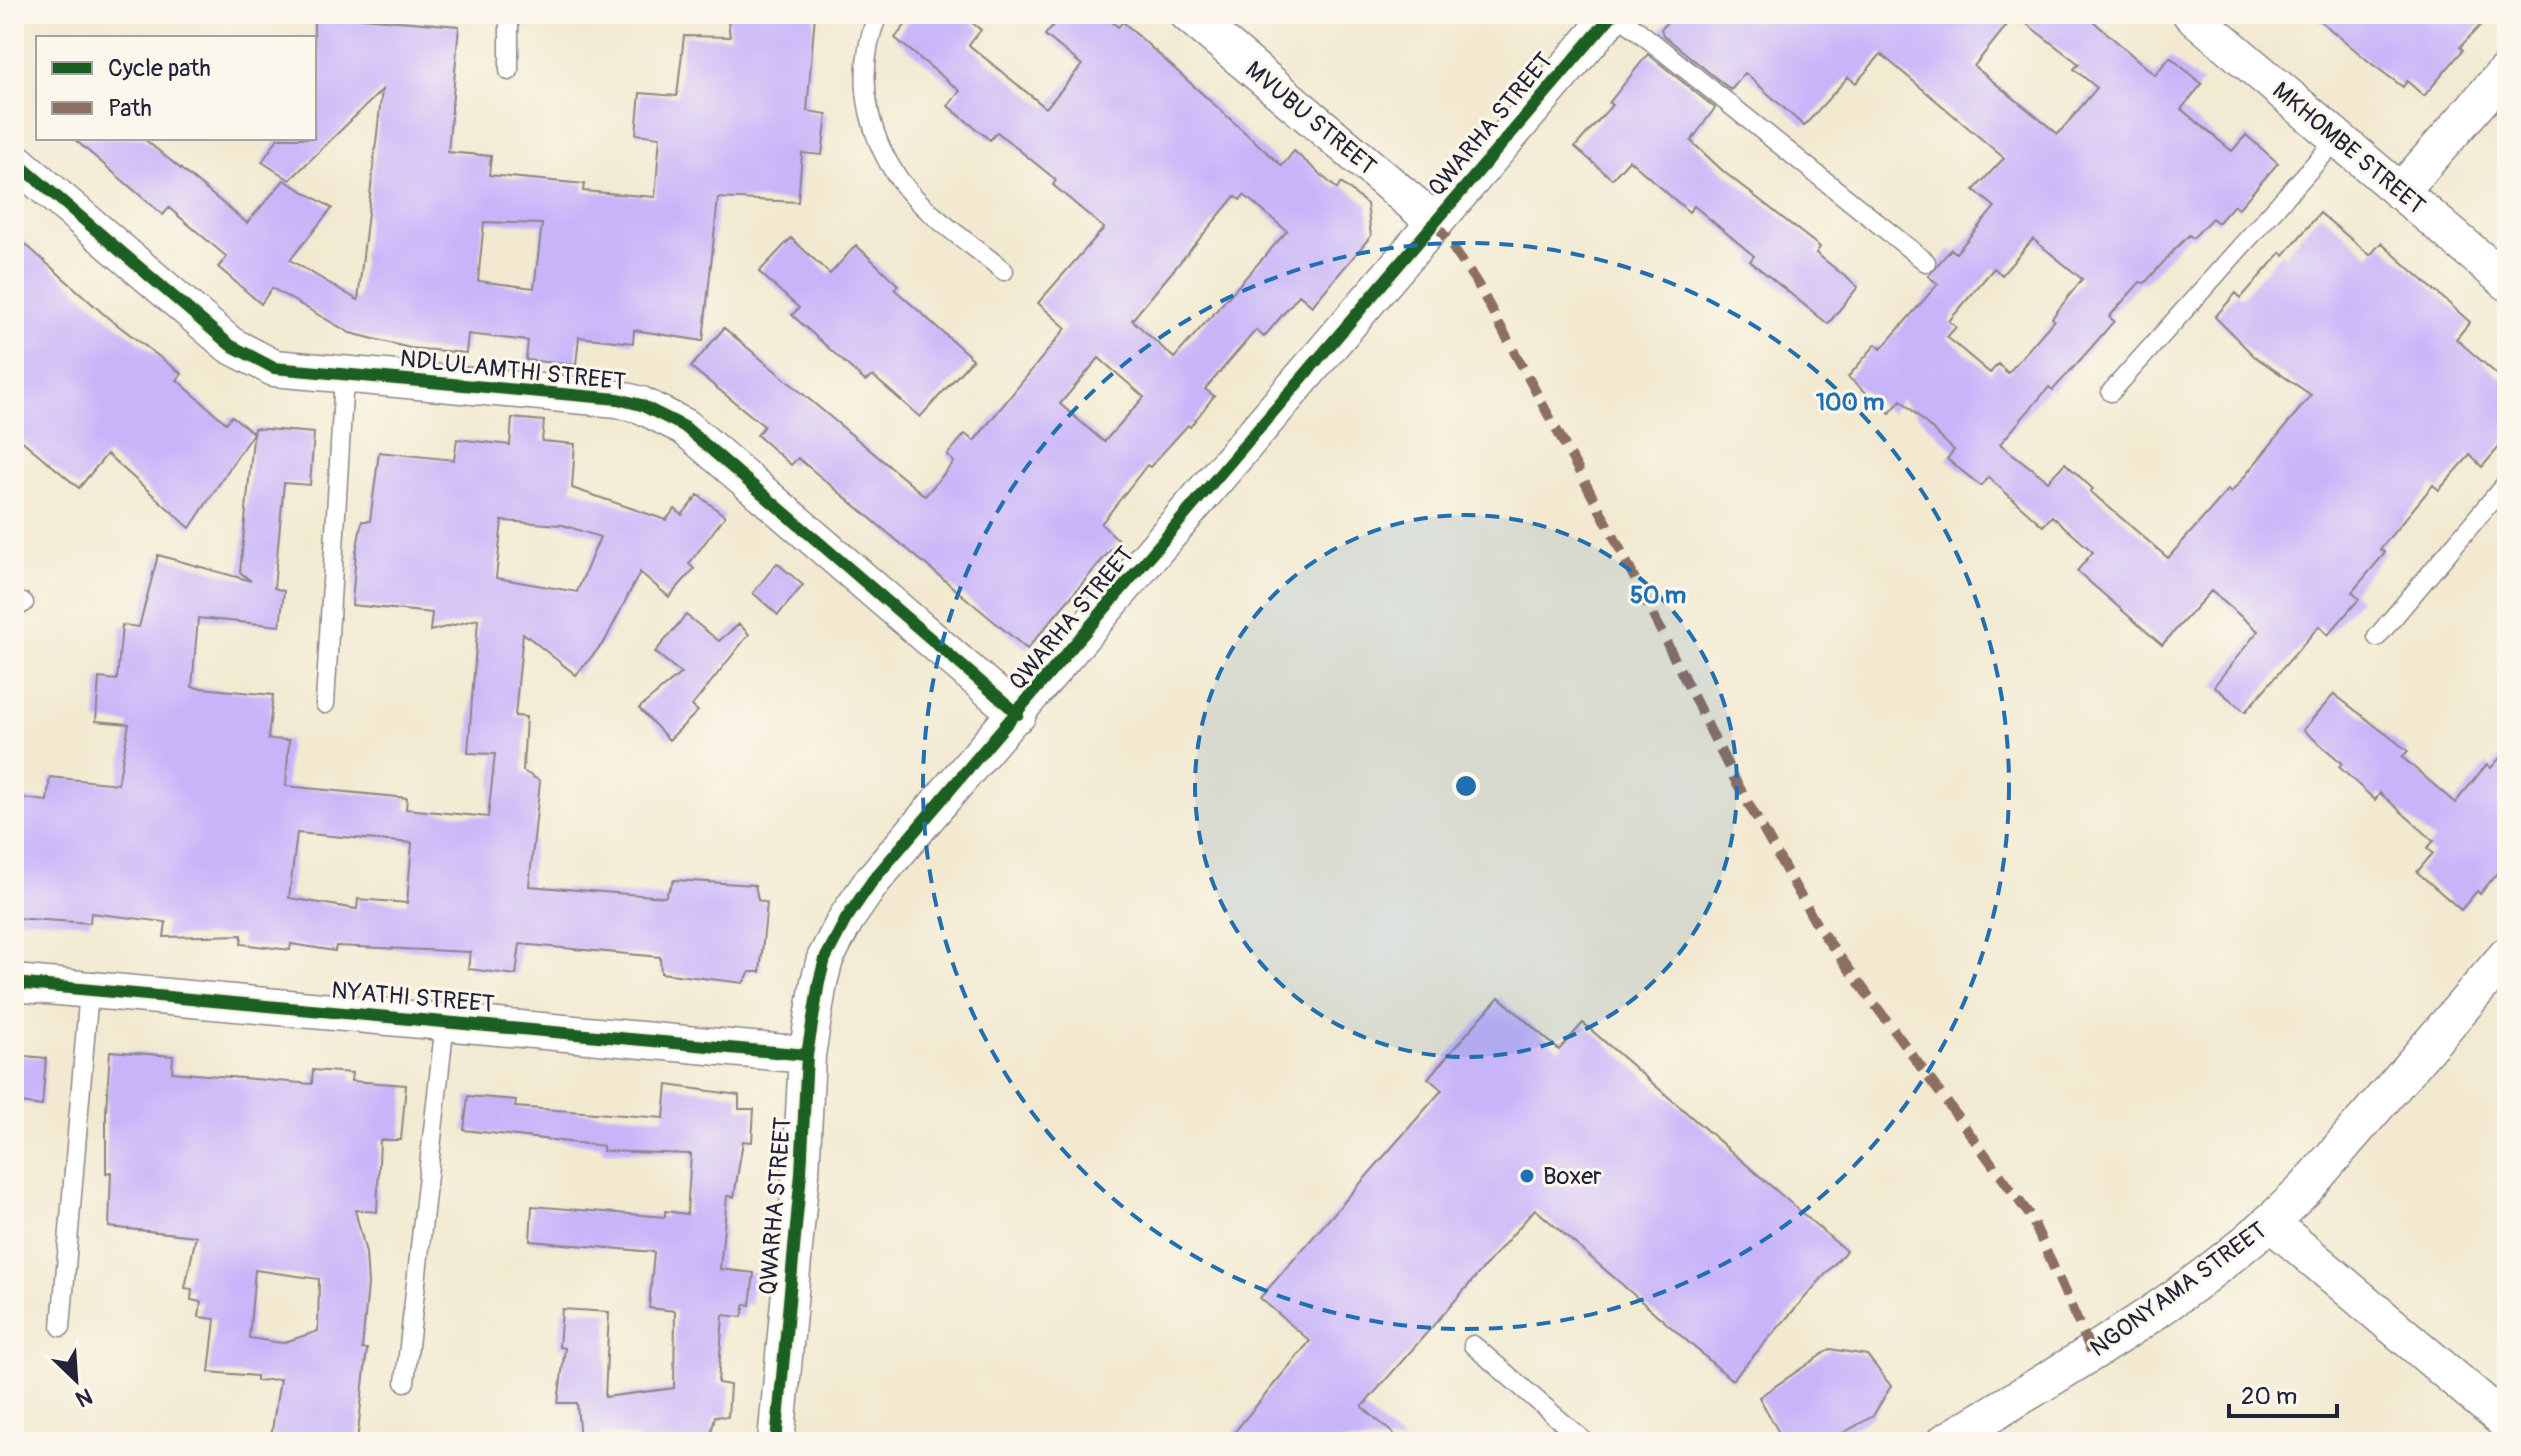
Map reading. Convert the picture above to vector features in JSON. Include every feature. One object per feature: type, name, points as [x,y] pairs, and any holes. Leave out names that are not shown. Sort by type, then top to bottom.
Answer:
[{"type":"street","name":"MVUBU STREET","points":[[1188,14],[1435,222]]},
{"type":"street","name":"QWARHA STREET","points":[[776,1442],[801,1173],[807,1055],[825,959],[846,919],[873,880],[1615,14]]},
{"type":"street","name":"MKHOMBE STREET","points":[[2191,14],[2507,282]]},
{"type":"street","points":[[2400,192],[2507,70]]},
{"type":"street","name":"NDLULAMTHI STREET","points":[[14,160],[250,358],[274,368],[618,399],[665,415],[685,427],[1018,714]]},
{"type":"street","name":"NGONYAMA STREET","points":[[1945,1442],[2179,1295],[2271,1223],[2305,1189],[2507,955]]},
{"type":"street","name":"NYATHI STREET","points":[[14,983],[807,1055]]},
{"type":"street","points":[[2271,1223],[2507,1423]]},
{"type":"lane","points":[[509,14],[509,71]]},
{"type":"lane","points":[[878,14],[864,65],[867,97],[880,152],[908,193],[1004,271]]},
{"type":"lane","points":[[1615,14],[1926,262]]},
{"type":"lane","points":[[2111,392],[2338,138]]},
{"type":"lane","points":[[325,704],[344,376]]},
{"type":"lane","points":[[2377,637],[2507,482]]},
{"type":"lane","points":[[61,1327],[89,990]]},
{"type":"lane","points":[[405,1382],[445,1022]]},
{"type":"lane","points":[[1473,1345],[1585,1442]]},
{"type":"building","points":[[314,14],[459,26],[448,152],[491,156],[489,175],[584,184],[583,191],[655,197],[660,137],[636,134],[640,93],[677,96],[684,36],[730,37],[727,14],[815,14],[807,111],[827,114],[822,155],[802,153],[798,202],[718,198],[703,341],[634,330],[633,343],[579,337],[576,365],[526,360],[528,341],[468,334],[466,353],[410,348],[350,333],[272,288],[261,304],[218,267],[227,257],[169,208],[163,215],[75,140],[145,140],[247,223],[284,180],[332,208],[290,260],[358,300],[382,90],[290,180],[262,162],[277,140],[316,140]],"holes":[[[484,222],[542,224],[534,288],[478,281]]]},
{"type":"building","points":[[914,14],[961,14],[981,30],[969,45],[1046,108],[1082,65],[1045,35],[1062,14],[1102,14],[1118,27],[1123,22],[1282,166],[1294,151],[1337,189],[1341,183],[1367,204],[1371,236],[1312,306],[1299,295],[1264,337],[1256,330],[1205,389],[1214,396],[1190,427],[1188,425],[1150,467],[1147,465],[1101,524],[1119,540],[1027,649],[798,458],[791,465],[757,435],[764,426],[691,367],[724,328],[925,496],[954,462],[947,455],[965,434],[974,441],[1066,328],[1038,303],[1104,228],[1053,185],[1056,180],[997,132],[990,140],[948,106],[960,91],[895,38]],"holes":[[[1244,195],[1287,231],[1174,358],[1132,320],[1235,196],[1240,200]],[[1099,358],[1144,397],[1104,442],[1060,404]]]},
{"type":"building","points":[[1674,14],[2085,14],[2155,75],[2170,57],[2202,84],[2181,109],[2232,151],[2246,135],[2278,163],[2238,209],[2234,205],[2218,223],[2212,218],[2193,238],[2189,235],[2145,283],[2140,282],[2109,317],[2114,321],[2090,349],[2053,390],[2049,387],[2000,444],[2048,481],[2065,463],[2093,489],[2090,491],[2168,558],[2228,490],[2231,493],[2311,395],[2254,356],[2215,317],[2236,293],[2241,298],[2320,213],[2370,255],[2381,243],[2470,322],[2456,339],[2507,383],[2507,438],[2482,467],[2470,455],[2439,490],[2433,485],[2380,549],[2385,553],[2352,592],[2359,599],[2328,635],[2319,626],[2245,712],[2214,686],[2258,631],[2211,591],[2162,645],[2077,571],[2093,552],[2052,516],[2043,526],[1988,477],[1981,486],[1947,459],[1954,450],[1901,400],[1890,413],[1848,377],[1876,344],[1881,349],[1938,284],[1928,276],[1951,249],[1956,253],[1995,207],[1974,190],[2004,158],[1881,54],[1856,83],[1848,77],[1804,126],[1745,73],[1731,90],[1663,35],[1661,29]],"holes":[[[2015,15],[2079,64],[2074,69],[2097,88],[2058,134],[1974,66]],[[2033,239],[2082,279],[2052,318],[2054,320],[2008,373],[1998,364],[1990,373],[1947,337],[1956,327],[1949,321],[1994,268],[2002,275]]]},
{"type":"building","points":[[2312,14],[2491,14],[2460,47],[2463,50],[2424,96],[2407,81],[2403,87]]},
{"type":"building","points":[[1648,54],[1715,108],[1691,141],[1724,172],[1820,247],[1816,253],[1858,287],[1828,324],[1750,261],[1754,256],[1694,206],[1689,212],[1629,160],[1612,179],[1575,147],[1612,105],[1609,103]]},
{"type":"building","points":[[14,234],[107,317],[182,374],[177,380],[226,423],[232,416],[253,433],[190,528],[107,454],[79,488],[14,434]]},
{"type":"building","points":[[791,238],[830,274],[856,245],[898,285],[894,289],[973,359],[920,417],[873,376],[865,381],[792,315],[799,308],[759,272]]},
{"type":"building","points":[[512,418],[544,421],[542,441],[575,444],[572,488],[666,520],[675,509],[682,515],[698,495],[725,516],[689,564],[694,569],[669,597],[640,572],[605,641],[576,675],[523,633],[515,716],[526,717],[523,771],[540,781],[529,886],[665,897],[674,880],[755,885],[758,900],[767,903],[760,972],[750,972],[743,983],[661,973],[660,957],[520,944],[516,975],[468,969],[470,952],[336,946],[335,951],[291,944],[290,950],[241,944],[242,935],[164,937],[166,922],[91,913],[90,923],[14,918],[14,797],[47,801],[50,777],[118,784],[129,724],[96,721],[99,678],[117,680],[122,625],[139,627],[158,555],[251,581],[240,572],[254,428],[314,433],[310,485],[284,483],[274,588],[284,591],[280,626],[198,618],[192,687],[273,695],[268,739],[289,740],[286,786],[407,798],[406,809],[488,817],[495,754],[468,753],[478,619],[430,631],[432,613],[352,605],[356,552],[362,521],[370,521],[379,452],[454,460],[457,439],[510,445]],"holes":[[[502,521],[563,525],[600,537],[577,592],[496,578]],[[297,833],[412,843],[407,903],[358,899],[357,909],[289,898]]]},
{"type":"building","points":[[777,563],[803,585],[778,615],[753,593]]},
{"type":"building","points":[[686,615],[719,641],[739,624],[749,634],[692,706],[698,711],[669,740],[639,708],[681,673],[655,652]]},
{"type":"building","points":[[2334,694],[2408,751],[2402,757],[2455,803],[2487,764],[2491,768],[2507,750],[2507,861],[2480,894],[2477,891],[2461,910],[2417,872],[2433,853],[2427,848],[2434,841],[2380,793],[2375,800],[2339,767],[2342,763],[2303,730]]},
{"type":"building","points":[[1499,997],[1559,1050],[1583,1023],[1846,1251],[1732,1380],[1535,1209],[1362,1407],[1403,1442],[1226,1442],[1310,1341],[1260,1298],[1442,1090],[1428,1078]]},
{"type":"building","points":[[110,1051],[173,1056],[172,1072],[312,1084],[313,1070],[352,1073],[351,1081],[406,1085],[401,1140],[380,1140],[377,1212],[355,1210],[366,1253],[368,1284],[362,1349],[367,1349],[357,1442],[271,1436],[280,1379],[256,1381],[256,1376],[209,1372],[215,1319],[199,1317],[201,1302],[191,1300],[192,1289],[185,1288],[196,1236],[109,1227],[111,1172],[106,1173]],"holes":[[[255,1270],[319,1279],[318,1331],[282,1343],[249,1338]]]},
{"type":"building","points":[[14,1055],[46,1058],[42,1106],[14,1102]]},
{"type":"building","points":[[667,1085],[739,1095],[739,1109],[754,1109],[752,1142],[743,1141],[734,1197],[727,1196],[720,1269],[754,1273],[750,1305],[745,1304],[742,1317],[723,1315],[718,1383],[730,1385],[728,1417],[715,1416],[709,1442],[636,1442],[637,1437],[601,1433],[600,1442],[580,1442],[577,1403],[558,1403],[565,1348],[559,1347],[562,1309],[609,1312],[605,1397],[674,1388],[675,1311],[649,1308],[654,1252],[530,1241],[532,1206],[665,1217],[665,1211],[687,1214],[691,1154],[603,1151],[603,1146],[464,1130],[468,1096],[516,1100],[515,1107],[664,1118]]},
{"type":"building","points":[[1830,1349],[1867,1355],[1891,1386],[1873,1416],[1827,1442],[1784,1442],[1759,1397]]},
{"type":"marked path","points":[[1435,222],[1477,283],[1608,525],[1734,778],[1818,927],[2031,1217],[2092,1353]]},
{"type":"cycle path","points":[[776,1442],[801,1173],[807,1055],[825,959],[846,919],[873,880],[1613,14]]},
{"type":"cycle path","points":[[14,160],[230,345],[274,368],[618,399],[641,405],[685,427],[1018,714]]},
{"type":"cycle path","points":[[14,983],[807,1055]]},
{"type":"place","name":"Boxer","points":[[1527,1176]]}]
